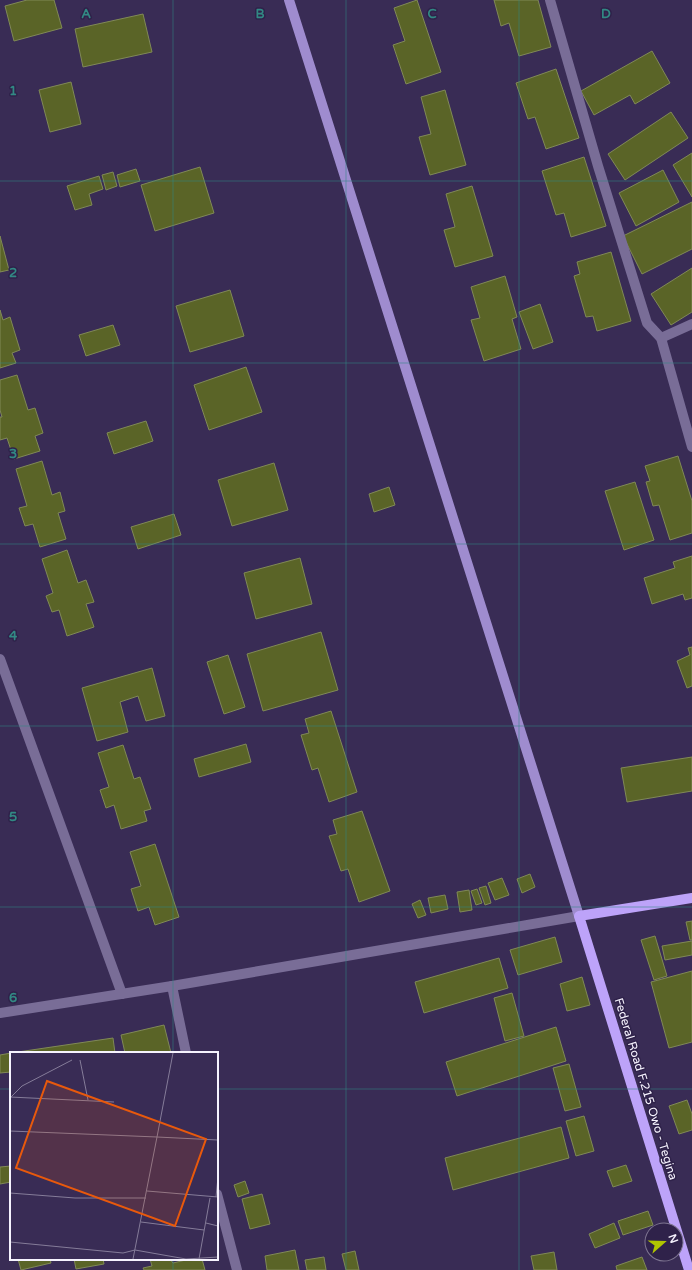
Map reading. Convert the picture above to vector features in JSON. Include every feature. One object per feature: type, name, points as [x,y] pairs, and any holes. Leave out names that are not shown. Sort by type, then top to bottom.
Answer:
[{"type":"main road","points":[[579,916],[692,898]]},
{"type":"main road","name":"Federal Road F.215 Owo - Tegina","points":[[579,916],[689,1270]]},
{"type":"street","points":[[0,1013],[172,986],[579,916],[289,0]]},
{"type":"street","points":[[550,0],[598,166],[647,323],[661,338],[692,446]]},
{"type":"street","points":[[661,338],[692,324]]},
{"type":"street","points":[[0,659],[122,994]]},
{"type":"street","points":[[172,986],[186,1052]]},
{"type":"street","points":[[218,1198],[237,1270]]},
{"type":"building","points":[[27,0],[54,0],[62,28],[14,41],[5,6]]},
{"type":"building","points":[[417,0],[441,72],[406,84],[393,45],[405,41],[394,8]]},
{"type":"building","points":[[494,0],[538,0],[551,47],[519,56],[509,23],[501,26]]},
{"type":"building","points":[[143,14],[152,52],[83,67],[75,29]]},
{"type":"building","points":[[652,51],[670,83],[635,104],[630,95],[594,115],[581,91]]},
{"type":"building","points":[[556,69],[579,138],[546,149],[535,117],[528,119],[516,83]]},
{"type":"building","points":[[71,82],[81,124],[50,132],[39,90]]},
{"type":"building","points":[[445,90],[466,165],[430,175],[419,137],[431,134],[421,97]]},
{"type":"building","points":[[671,112],[688,138],[625,180],[608,154]]},
{"type":"building","points":[[692,153],[692,197],[673,165]]},
{"type":"building","points":[[584,157],[606,226],[571,237],[564,213],[556,215],[542,171]]},
{"type":"building","points":[[200,167],[214,213],[155,231],[141,185]]},
{"type":"building","points":[[136,169],[140,181],[120,187],[117,175]]},
{"type":"building","points":[[663,170],[679,202],[636,226],[619,193]]},
{"type":"building","points":[[113,172],[117,186],[106,190],[102,175]]},
{"type":"building","points":[[99,176],[103,189],[89,194],[92,205],[75,210],[67,186]]},
{"type":"building","points":[[472,186],[493,256],[455,267],[444,230],[455,227],[446,194]]},
{"type":"building","points":[[692,202],[692,249],[642,274],[623,236]]},
{"type":"building","points":[[0,236],[9,270],[0,272]]},
{"type":"building","points":[[611,252],[631,321],[597,331],[593,316],[586,317],[574,276],[580,274],[577,262]]},
{"type":"building","points":[[692,268],[692,312],[671,325],[651,294]]},
{"type":"building","points":[[505,276],[517,317],[512,319],[521,349],[484,361],[471,320],[480,318],[471,287]]},
{"type":"building","points":[[230,290],[244,336],[190,352],[176,306]]},
{"type":"building","points":[[540,304],[553,342],[533,349],[519,312]]},
{"type":"building","points":[[0,310],[3,320],[10,317],[20,350],[12,353],[16,363],[0,368]]},
{"type":"building","points":[[113,325],[120,345],[86,356],[79,335]]},
{"type":"building","points":[[246,367],[262,412],[209,430],[194,385]]},
{"type":"building","points":[[17,375],[28,410],[35,408],[43,433],[35,436],[40,451],[14,459],[7,438],[0,440],[0,417],[2,417],[0,410],[0,380]]},
{"type":"building","points":[[146,421],[153,441],[114,454],[107,433]]},
{"type":"building","points":[[678,456],[692,501],[692,533],[670,540],[659,505],[653,506],[646,482],[650,481],[645,466]]},
{"type":"building","points":[[42,461],[52,495],[60,492],[65,511],[58,513],[66,539],[40,547],[33,524],[25,526],[19,508],[27,506],[16,469]]},
{"type":"building","points":[[274,463],[288,510],[232,526],[218,480]]},
{"type":"building","points":[[635,482],[654,540],[624,550],[605,491]]},
{"type":"building","points":[[389,487],[395,505],[374,512],[369,494]]},
{"type":"building","points":[[174,514],[181,535],[138,549],[131,527]]},
{"type":"building","points":[[67,550],[78,583],[86,580],[94,602],[86,604],[94,627],[67,636],[59,610],[52,612],[46,596],[53,593],[42,559]]},
{"type":"building","points":[[692,556],[692,598],[685,600],[683,594],[652,604],[644,578],[675,568],[673,562]]},
{"type":"building","points":[[300,558],[312,604],[256,619],[244,573]]},
{"type":"building","points":[[321,632],[338,690],[263,711],[247,654]]},
{"type":"building","points":[[692,647],[692,686],[687,688],[677,661],[690,655],[688,648]]},
{"type":"building","points":[[228,655],[245,707],[224,714],[207,662]]},
{"type":"building","points":[[152,668],[165,716],[146,721],[138,696],[120,702],[128,732],[97,741],[82,688]]},
{"type":"building","points":[[331,711],[357,792],[329,802],[318,768],[312,770],[301,735],[309,733],[305,719]]},
{"type":"building","points":[[246,744],[251,762],[199,777],[194,759]]},
{"type":"building","points":[[123,745],[134,779],[140,777],[151,809],[144,811],[147,821],[121,829],[114,805],[106,808],[100,790],[109,787],[98,753]]},
{"type":"building","points":[[692,757],[692,791],[627,802],[621,768]]},
{"type":"building","points":[[362,811],[390,891],[359,902],[348,869],[341,871],[329,836],[337,834],[333,820]]},
{"type":"building","points":[[155,844],[179,917],[155,925],[149,907],[138,911],[131,889],[141,886],[130,852]]},
{"type":"building","points":[[530,874],[535,887],[522,893],[517,879]]},
{"type":"building","points":[[502,878],[509,895],[495,900],[488,883]]},
{"type":"building","points":[[486,886],[491,903],[485,905],[479,888]]},
{"type":"building","points":[[477,889],[482,903],[476,905],[471,891]]},
{"type":"building","points":[[469,890],[472,910],[460,912],[457,892]]},
{"type":"building","points":[[445,895],[448,909],[431,913],[428,898]]},
{"type":"building","points":[[420,900],[426,915],[418,918],[412,904]]},
{"type":"building","points":[[692,921],[692,940],[690,940],[686,922]]},
{"type":"building","points":[[655,936],[667,976],[654,980],[641,940]]},
{"type":"building","points":[[555,937],[562,962],[518,975],[510,950]]},
{"type":"building","points":[[692,941],[692,955],[665,960],[662,946]]},
{"type":"building","points":[[499,958],[508,988],[424,1013],[415,982]]},
{"type":"building","points":[[692,971],[692,1042],[669,1048],[651,982]]},
{"type":"building","points":[[582,977],[590,1005],[567,1011],[560,984]]},
{"type":"building","points":[[512,993],[524,1036],[505,1041],[494,998]]},
{"type":"building","points":[[164,1025],[171,1052],[125,1052],[121,1035]]},
{"type":"building","points":[[556,1027],[566,1061],[457,1096],[446,1062]]},
{"type":"building","points":[[113,1038],[115,1052],[18,1052]]},
{"type":"building","points":[[10,1053],[10,1072],[0,1073],[0,1055]]},
{"type":"building","points":[[569,1064],[581,1107],[565,1111],[553,1068]]},
{"type":"building","points":[[687,1100],[692,1114],[692,1130],[679,1134],[669,1106]]},
{"type":"building","points":[[584,1116],[594,1151],[576,1156],[566,1121]]},
{"type":"building","points":[[561,1127],[569,1158],[453,1190],[445,1158]]},
{"type":"building","points":[[626,1165],[632,1181],[613,1187],[607,1171]]},
{"type":"building","points":[[10,1166],[10,1182],[0,1184],[0,1167]]},
{"type":"building","points":[[245,1181],[249,1193],[238,1197],[234,1185]]},
{"type":"building","points":[[262,1194],[270,1224],[250,1229],[242,1199]]},
{"type":"building","points":[[648,1211],[652,1222],[644,1222],[644,1228],[623,1235],[618,1221]]},
{"type":"building","points":[[614,1223],[620,1238],[595,1248],[589,1234]]},
{"type":"building","points":[[295,1250],[299,1270],[267,1270],[265,1256]]},
{"type":"building","points":[[355,1251],[359,1270],[346,1270],[342,1254]]},
{"type":"building","points":[[554,1252],[557,1270],[534,1270],[531,1256]]},
{"type":"building","points":[[324,1257],[326,1270],[307,1270],[305,1260]]},
{"type":"building","points":[[642,1257],[647,1270],[617,1270],[616,1266]]},
{"type":"building","points":[[18,1260],[50,1260],[51,1263],[21,1270]]},
{"type":"building","points":[[74,1260],[103,1260],[104,1264],[76,1269]]},
{"type":"building","points":[[150,1260],[171,1260],[173,1263],[186,1260],[202,1260],[205,1270],[144,1270],[143,1268],[152,1266]]}]
